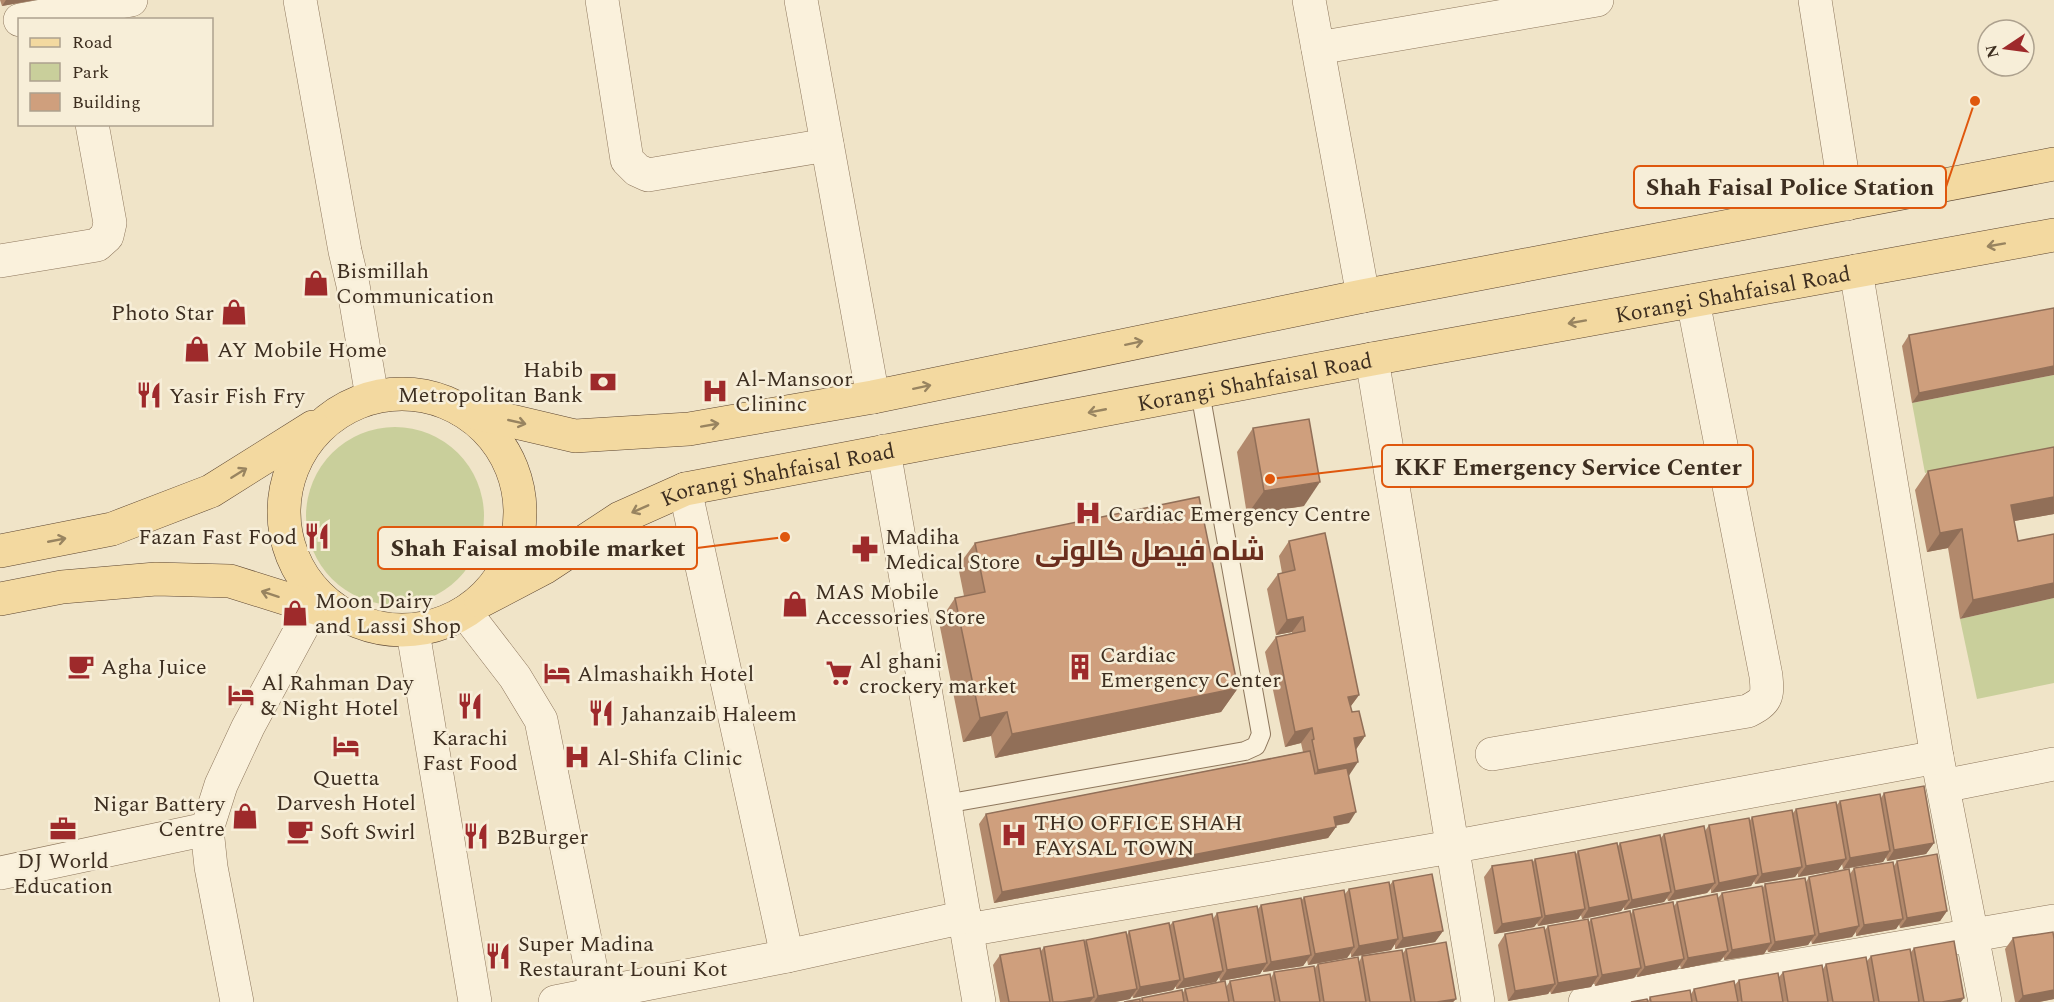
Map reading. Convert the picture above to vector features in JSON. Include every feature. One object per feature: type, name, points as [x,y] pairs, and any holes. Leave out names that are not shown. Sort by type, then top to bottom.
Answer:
[{"type":"main road","points":[[0,551],[112,529],[211,491],[330,416],[372,397],[402,393],[432,397],[460,409],[575,436],[689,429],[873,397],[1363,296],[2054,164]]},
{"type":"main road","name":"Korangi Shahfaisal Road","points":[[413,632],[449,622],[544,568],[620,518],[685,489],[1372,359],[2054,235]]},
{"type":"main road","points":[[460,409],[489,432],[510,464],[520,500],[518,538],[504,573],[473,607]]},
{"type":"main road","points":[[330,416],[303,446],[286,482],[283,521],[292,560],[314,593],[346,618]]},
{"type":"main road","points":[[0,598],[62,587],[156,579],[230,581],[378,629],[413,632]]},
{"type":"street","points":[[31,18],[130,0]]},
{"type":"street","points":[[300,0],[372,397]]},
{"type":"street","points":[[602,0],[627,160],[637,170],[648,175],[827,145]]},
{"type":"street","points":[[801,0],[873,397]]},
{"type":"street","points":[[1309,0],[1363,296]]},
{"type":"street","points":[[1318,48],[1597,0]]},
{"type":"street","points":[[1815,0],[1847,204]]},
{"type":"street","points":[[0,23],[18,20]]},
{"type":"street","points":[[0,261],[97,245],[107,236],[110,223],[92,126]]},
{"type":"street","points":[[1856,271],[1940,772],[1985,1002]]},
{"type":"street","points":[[1492,754],[1748,711],[1762,703],[1767,693],[1766,676],[1693,301]]},
{"type":"street","points":[[1372,359],[1478,1002]]},
{"type":"street","points":[[884,451],[979,1002]]},
{"type":"street","points":[[685,489],[787,956]]},
{"type":"street","points":[[237,1002],[207,829],[221,784],[248,727],[313,607]]},
{"type":"street","points":[[473,607],[541,720],[596,994]]},
{"type":"street","points":[[413,632],[475,1002]]},
{"type":"street","points":[[555,1002],[966,923],[1940,772],[2054,764]]},
{"type":"street","points":[[0,873],[207,829]]},
{"type":"street","points":[[1585,1002],[2054,921]]},
{"type":"lane","points":[[945,804],[1245,751],[1256,746],[1261,734],[1200,392]]},
{"type":"green space","points":[[2054,375],[2054,448],[1925,473],[1912,403]]},
{"type":"green space","points":[[395,427],[429,434],[458,453],[477,482],[484,516],[477,550],[458,579],[429,598],[395,605],[361,598],[332,579],[313,550],[306,516],[313,482],[332,453],[361,434]]},
{"type":"green space","points":[[2054,598],[2054,683],[1977,699],[1960,619]]},
{"type":"building","points":[[2054,308],[2054,366],[1919,393],[1909,335]]},
{"type":"building","points":[[1309,419],[1320,482],[1264,491],[1253,428]]},
{"type":"building","points":[[2054,447],[2054,497],[2011,505],[2018,541],[2054,534],[2054,583],[1973,600],[1962,529],[1940,533],[1928,471]]},
{"type":"building","name":"Cardiac Emergency Center","points":[[1199,497],[1238,688],[1012,734],[1007,712],[980,718],[955,598],[985,592],[975,543]]},
{"type":"building","points":[[1325,533],[1359,695],[1348,697],[1352,712],[1359,711],[1365,736],[1354,738],[1358,762],[1318,770],[1312,728],[1295,732],[1276,637],[1305,631],[1303,617],[1287,620],[1278,574],[1295,570],[1289,541]]},
{"type":"building","points":[[1310,751],[1315,774],[1347,768],[1356,812],[1334,817],[1336,827],[1002,892],[986,814]]},
{"type":"building","points":[[1924,786],[1934,843],[1894,850],[1884,793]]},
{"type":"building","points":[[1880,794],[1890,851],[1850,858],[1840,801]]},
{"type":"building","points":[[1836,802],[1846,859],[1806,866],[1796,809]]},
{"type":"building","points":[[1792,810],[1802,867],[1762,874],[1752,817]]},
{"type":"building","points":[[1749,818],[1758,875],[1719,883],[1709,825]]},
{"type":"building","points":[[1704,826],[1715,883],[1675,891],[1664,834]]},
{"type":"building","points":[[1660,835],[1671,892],[1632,900],[1620,843]]},
{"type":"building","points":[[1617,843],[1629,900],[1589,908],[1578,851]]},
{"type":"building","points":[[1575,852],[1585,909],[1545,916],[1535,859]]},
{"type":"building","points":[[1937,854],[1947,911],[1907,918],[1897,861]]},
{"type":"building","points":[[1532,860],[1542,917],[1502,924],[1492,866]]},
{"type":"building","points":[[1893,862],[1903,919],[1864,925],[1854,868]]},
{"type":"building","points":[[1849,869],[1859,926],[1819,934],[1809,877]]},
{"type":"building","points":[[1432,874],[1443,931],[1403,938],[1393,881]]},
{"type":"building","points":[[1805,878],[1815,935],[1775,942],[1765,884]]},
{"type":"building","points":[[1389,882],[1398,939],[1359,946],[1349,889]]},
{"type":"building","points":[[1762,886],[1771,943],[1732,950],[1722,893]]},
{"type":"building","points":[[1344,890],[1354,947],[1315,954],[1304,897]]},
{"type":"building","points":[[1717,894],[1728,951],[1688,958],[1677,902]]},
{"type":"building","points":[[1301,898],[1311,955],[1271,962],[1261,905]]},
{"type":"building","points":[[1673,902],[1684,959],[1645,967],[1633,910]]},
{"type":"building","points":[[1257,906],[1267,963],[1227,970],[1217,913]]},
{"type":"building","points":[[1630,911],[1641,968],[1602,975],[1591,919]]},
{"type":"building","points":[[1212,914],[1223,971],[1184,979],[1173,922]]},
{"type":"building","points":[[1588,919],[1598,976],[1558,983],[1548,926]]},
{"type":"building","points":[[1169,923],[1180,980],[1140,987],[1129,931]]},
{"type":"building","points":[[1544,927],[1555,984],[1515,991],[1505,934]]},
{"type":"building","points":[[1126,932],[1137,989],[1098,996],[1086,940]]},
{"type":"building","points":[[2053,932],[2054,990],[2023,996],[2013,938]]},
{"type":"building","points":[[1084,940],[1094,997],[1053,1002],[1044,947]]},
{"type":"building","points":[[1954,941],[1964,998],[1924,1002],[1914,948]]},
{"type":"building","points":[[1446,942],[1456,999],[1415,1002],[1406,949]]},
{"type":"building","points":[[1040,948],[1050,1002],[1009,1002],[1000,955]]},
{"type":"building","points":[[1910,949],[1919,1002],[1879,1002],[1871,956]]},
{"type":"building","points":[[1402,950],[1411,1002],[1370,1002],[1362,956]]},
{"type":"building","points":[[1358,957],[1366,1002],[1324,1002],[1318,964]]},
{"type":"building","points":[[1866,957],[1874,1002],[1833,1002],[1826,964]]},
{"type":"building","points":[[1822,965],[1828,1002],[1788,1002],[1783,972]]},
{"type":"building","points":[[1314,966],[1320,1002],[1280,1002],[1274,972]]},
{"type":"building","points":[[1778,973],[1783,1002],[1742,1002],[1739,980]]},
{"type":"building","points":[[1270,974],[1275,1002],[1234,1002],[1230,981]]},
{"type":"building","points":[[1225,981],[1229,1002],[1188,1002],[1185,989]]},
{"type":"building","points":[[1734,981],[1738,1002],[1697,1002],[1694,989]]},
{"type":"building","points":[[1182,990],[1184,1002],[1143,1002],[1142,998]]},
{"type":"building","points":[[1690,990],[1692,1002],[1651,1002],[1650,997]]},
{"type":"building","points":[[1140,999],[1140,1002],[1124,1002]]},
{"type":"building","points":[[1647,999],[1648,1002],[1631,1002]]},
{"type":"place","name":"Shah Faisal Police Station","points":[[1975,101]]},
{"type":"place","name":"Bismillah Communication","points":[[316,283]]},
{"type":"place","name":"Photo Star","points":[[234,312]]},
{"type":"place","name":"AY Mobile Home","points":[[197,349]]},
{"type":"place","name":"Habib Metropolitan Bank","points":[[603,382]]},
{"type":"place","name":"Al-Mansoor Clininc","points":[[715,391]]},
{"type":"place","name":"Yasir Fish Fry","points":[[149,395]]},
{"type":"place","name":"KKF Emergency Service Center","points":[[1270,479]]},
{"type":"place","name":"Cardiac Emergency Centre","points":[[1088,513]]},
{"type":"place","name":"Fazan Fast Food","points":[[317,536]]},
{"type":"place","name":"Shah Faisal mobile market","points":[[785,537]]},
{"type":"place","name":"Madiha Medical Store","points":[[865,549]]},
{"type":"place","name":"MAS Mobile Accessories Store","points":[[795,604]]},
{"type":"place","name":"Moon Dairy and Lassi Shop","points":[[295,613]]},
{"type":"place","name":"Agha Juice","points":[[81,666]]},
{"type":"place","name":"Cardiac Emergency Center","points":[[1080,667]]},
{"type":"place","name":"Almashaikh Hotel","points":[[557,673]]},
{"type":"place","name":"Al ghani crockery market","points":[[839,673]]},
{"type":"place","name":"Al Rahman Day & Night Hotel","points":[[241,695]]},
{"type":"place","name":"Karachi Fast Food","points":[[470,706]]},
{"type":"place","name":"Jahanzaib Haleem","points":[[601,713]]},
{"type":"place","name":"Quetta Darvesh Hotel","points":[[346,746]]},
{"type":"place","name":"Al-Shifa Clinic","points":[[577,757]]},
{"type":"place","name":"Nigar Battery Centre","points":[[245,816]]},
{"type":"place","name":"DJ World Education","points":[[63,829]]},
{"type":"place","name":"Soft Swirl","points":[[300,831]]},
{"type":"place","name":"THO OFFICE SHAH FAYSAL TOWN","points":[[1014,835]]},
{"type":"place","name":"B2Burger","points":[[476,836]]},
{"type":"place","name":"Super Madina Restaurant Louni Kot","points":[[498,956]]},
{"type":"district","name":"شاہ فیصل کالونی","points":[[1150,550]]}]
